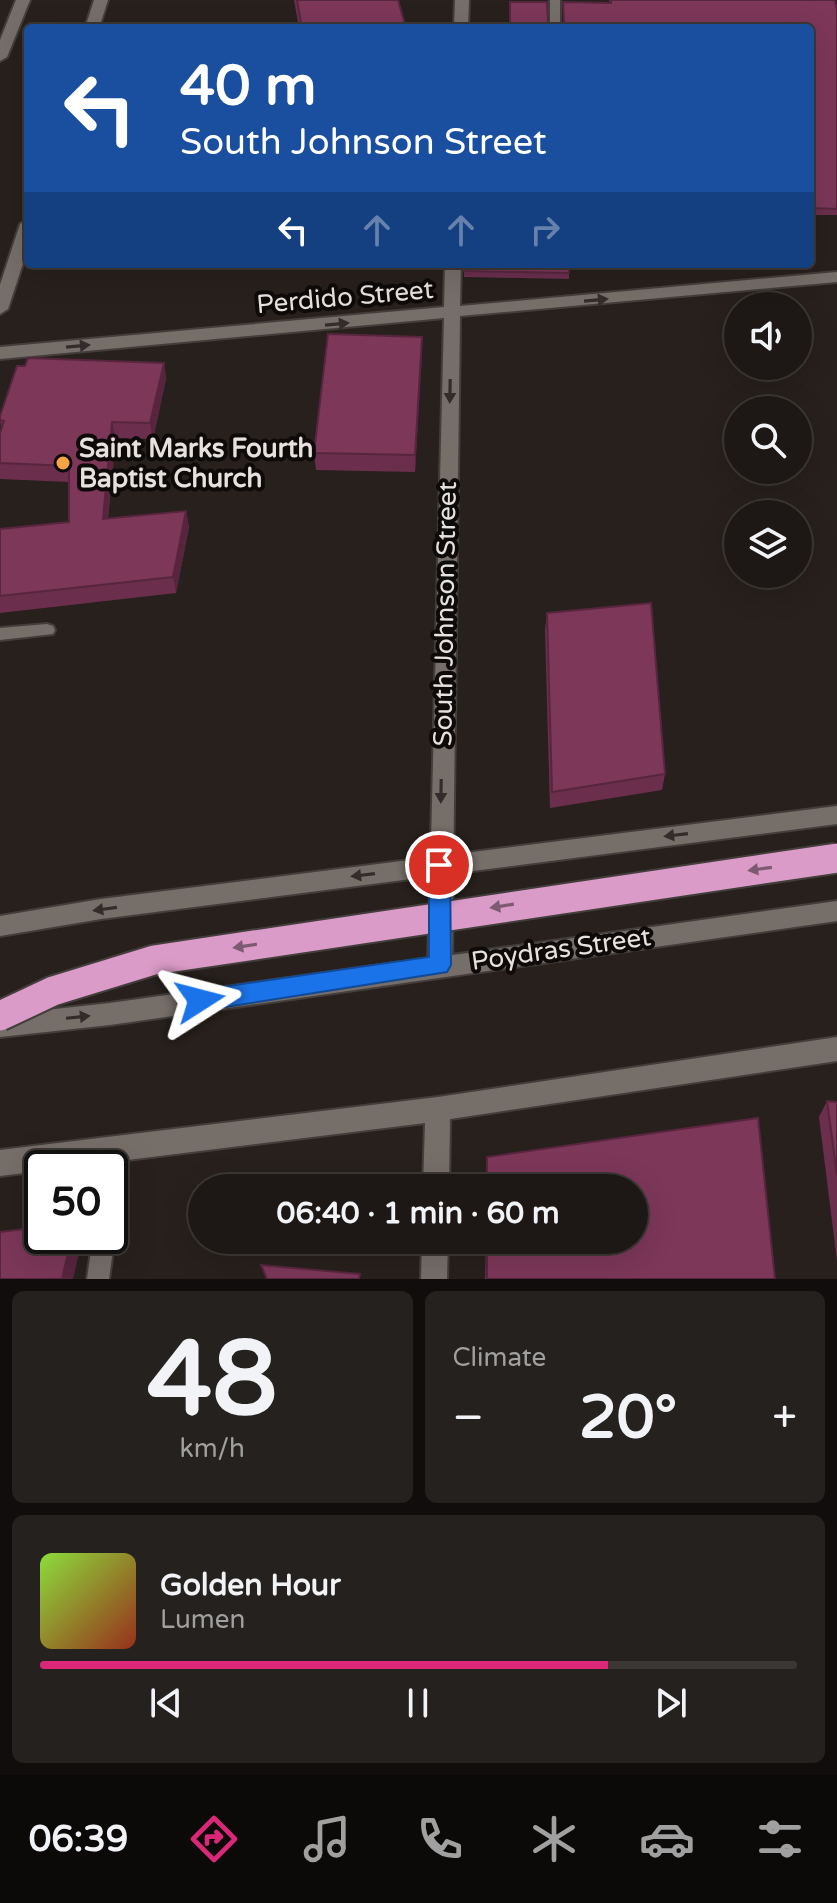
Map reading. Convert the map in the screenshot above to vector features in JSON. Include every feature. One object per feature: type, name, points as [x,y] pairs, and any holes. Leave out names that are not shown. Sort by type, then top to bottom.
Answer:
[{"type":"highway","points":[[0,1016],[53,991],[154,960],[837,858]]},
{"type":"street","points":[[0,57],[23,0]]},
{"type":"street","points":[[93,24],[101,0]]},
{"type":"street","points":[[461,24],[462,0]]},
{"type":"street","points":[[0,309],[24,236]]},
{"type":"street","name":"South Johnson Street","points":[[440,965],[439,865],[453,268]]},
{"type":"street","name":"Perdido Street","points":[[0,353],[837,277]]},
{"type":"street","points":[[0,926],[101,909],[837,815]]},
{"type":"street","name":"Poydras Street","points":[[0,1026],[110,1014],[837,911]]},
{"type":"street","points":[[0,1163],[438,1109],[837,1049]]},
{"type":"street","points":[[436,1174],[438,1109]]},
{"type":"street","points":[[434,1279],[435,1254]]},
{"type":"lane","points":[[555,0],[555,24]]},
{"type":"lane","points":[[0,634],[47,630]]},
{"type":"lane","points":[[98,1279],[101,1254]]},
{"type":"building","points":[[297,0],[398,0],[405,24],[301,24]]},
{"type":"building","points":[[611,0],[835,0],[837,209],[814,208],[814,24],[561,24],[564,22],[563,2],[611,3]]},
{"type":"building","points":[[510,2],[547,2],[548,23],[554,24],[510,24]]},
{"type":"building","points":[[464,268],[569,268],[569,273],[464,271]]},
{"type":"building","points":[[328,334],[422,337],[415,455],[314,453]]},
{"type":"building","points":[[28,358],[164,363],[150,423],[112,422],[103,519],[186,511],[173,577],[0,596],[0,529],[69,522],[69,466],[0,463],[0,433],[4,421],[0,420],[0,416],[17,366],[25,366]]},
{"type":"building","points":[[651,603],[665,774],[552,792],[547,613]]},
{"type":"building","points":[[827,1101],[837,1102],[837,1175]]},
{"type":"building","points":[[758,1118],[775,1279],[487,1279],[487,1254],[648,1254],[648,1174],[487,1174],[487,1157]]},
{"type":"building","points":[[24,1229],[24,1254],[68,1254],[62,1279],[0,1279],[0,1232]]},
{"type":"building","points":[[261,1265],[360,1274],[359,1279],[267,1279]]},
{"type":"place","name":"Saint Marks Fourth Baptist Church","points":[[63,463]]},
{"type":"route","points":[[200,1000],[440,965],[439,865]]}]
